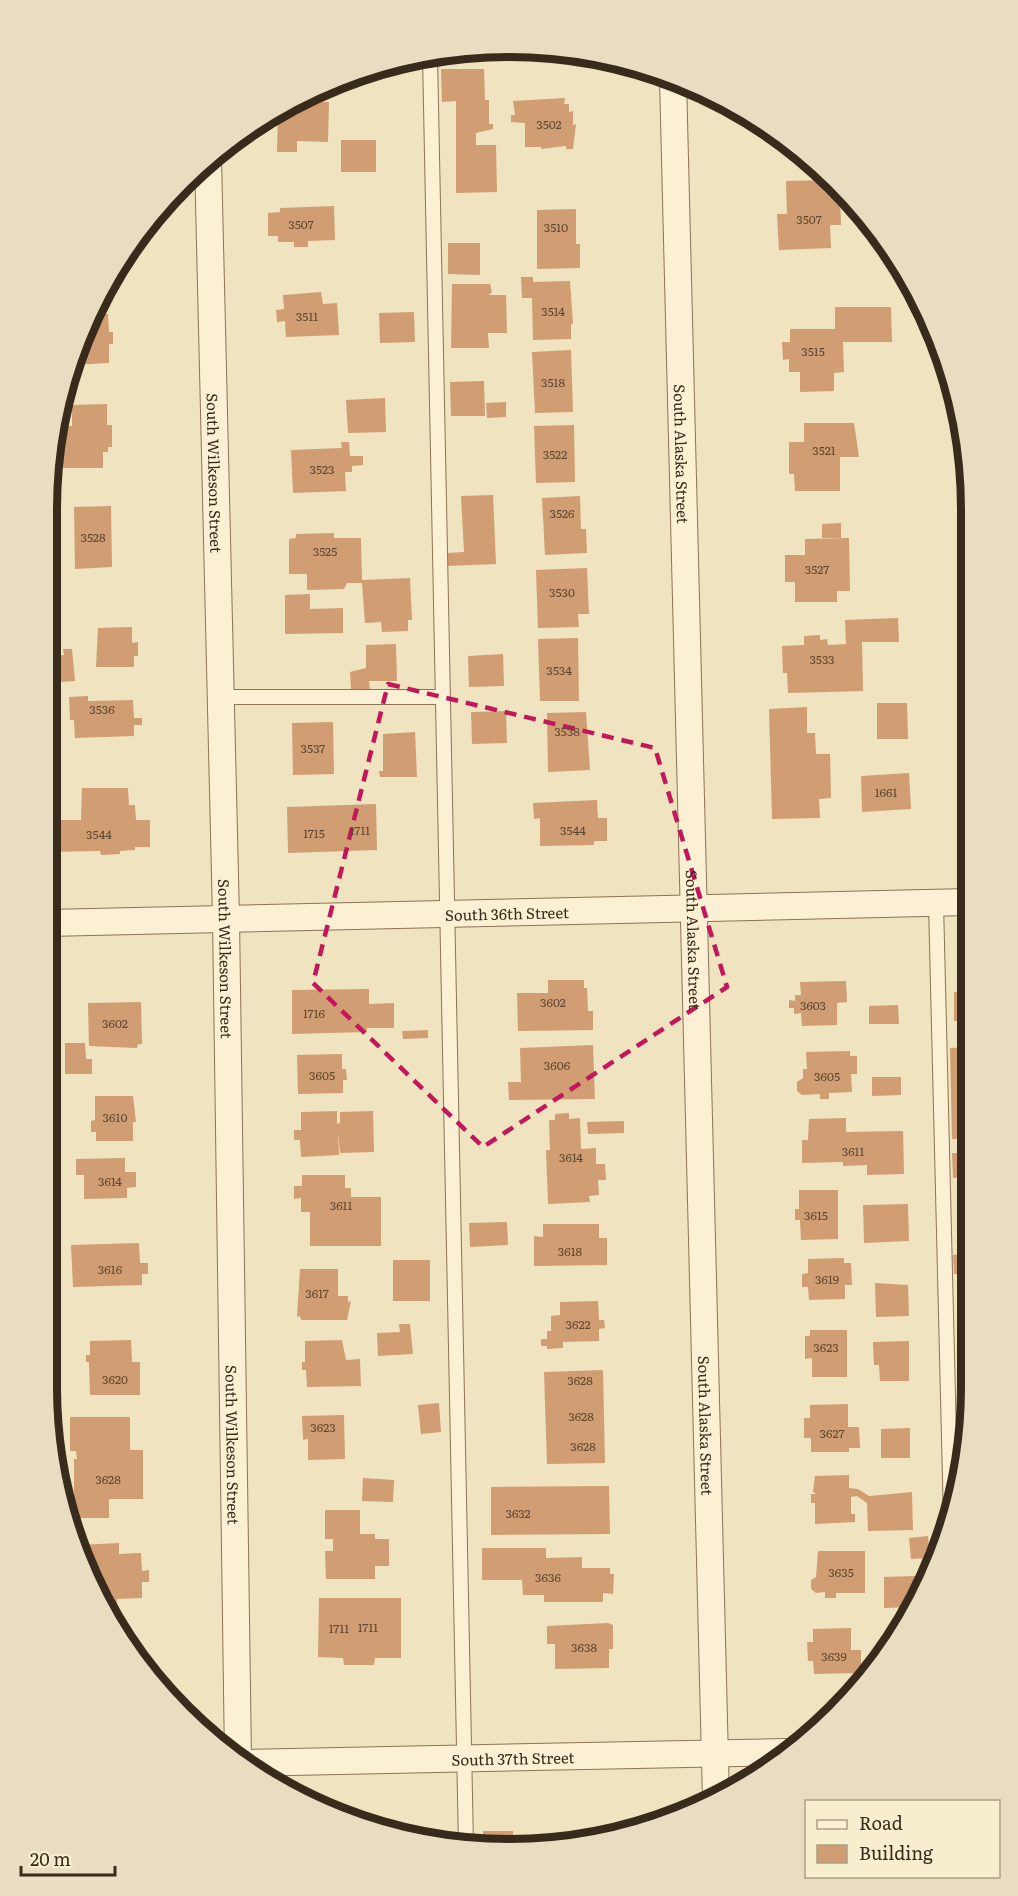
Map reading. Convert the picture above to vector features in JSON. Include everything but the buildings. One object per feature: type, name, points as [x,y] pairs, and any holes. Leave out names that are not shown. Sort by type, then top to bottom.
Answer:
[{"type":"street","name":"South Alaska Street","points":[[672,88],[716,1788]]},
{"type":"street","name":"South Wilkeson Street","points":[[208,171],[226,918],[238,1749]]},
{"type":"street","name":"South 36th Street","points":[[57,923],[961,902]]},
{"type":"street","name":"South 37th Street","points":[[258,1763],[775,1752]]},
{"type":"lane","points":[[430,64],[465,1837]]},
{"type":"lane","points":[[221,697],[442,697]]},
{"type":"lane","points":[[936,903],[950,1484]]},
{"type":"highlighted area","points":[[388,684],[655,748],[727,987],[483,1147],[313,983]]}]
